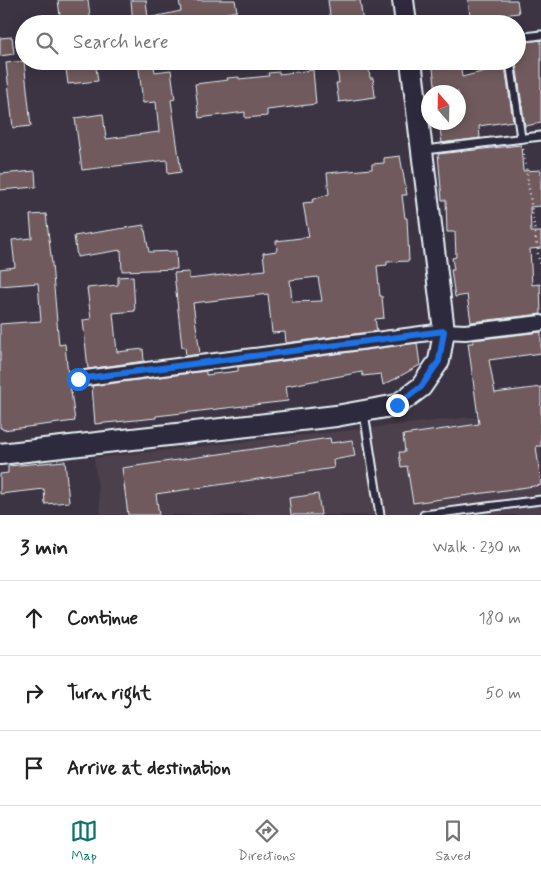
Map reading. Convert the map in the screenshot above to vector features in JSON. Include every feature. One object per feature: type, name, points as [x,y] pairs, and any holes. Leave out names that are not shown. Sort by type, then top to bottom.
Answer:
[{"type":"street","points":[[403,0],[405,15]]},
{"type":"street","points":[[0,454],[336,416],[397,405],[421,387],[439,361],[444,331],[412,70]]},
{"type":"street","points":[[78,379],[444,331],[465,332],[541,323]]},
{"type":"lane","points":[[526,37],[541,35]]},
{"type":"lane","points":[[511,70],[521,138]]},
{"type":"lane","points":[[422,151],[541,136]]},
{"type":"lane","points":[[364,410],[380,515]]},
{"type":"lane","points":[[424,515],[541,500]]},
{"type":"path","points":[[521,138],[530,186],[541,273]]},
{"type":"shaded area","points":[[541,410],[541,515],[101,515],[94,458],[471,417],[482,419]]},
{"type":"building","points":[[58,0],[88,0],[90,15],[60,15]]},
{"type":"building","points":[[131,0],[146,0],[148,15],[132,15]]},
{"type":"building","points":[[179,0],[235,0],[237,11],[216,15],[162,15],[181,11]]},
{"type":"building","points":[[328,0],[360,0],[362,15],[330,15]]},
{"type":"building","points":[[468,0],[517,0],[519,13],[470,15]]},
{"type":"building","points":[[12,37],[14,54],[0,56],[0,38]]},
{"type":"building","points":[[541,40],[541,123],[525,126],[517,70],[526,70],[526,42]]},
{"type":"building","points":[[15,62],[15,70],[25,70],[31,126],[13,128],[6,63]]},
{"type":"building","points":[[66,70],[96,70],[98,81],[68,84]]},
{"type":"building","points":[[139,70],[155,70],[155,72],[171,70],[175,99],[171,100],[181,172],[168,174],[167,160],[82,170],[75,118],[103,114],[106,139],[159,132],[156,102],[143,103]]},
{"type":"building","points":[[313,70],[316,104],[267,110],[267,116],[245,118],[245,112],[199,118],[195,84],[228,80],[227,78],[239,77],[239,79],[269,76],[268,73],[279,72],[279,74]]},
{"type":"building","points":[[337,70],[369,70],[370,78],[373,78],[375,97],[339,102],[336,83],[339,83]]},
{"type":"building","points":[[433,70],[461,70],[462,77],[489,70],[506,70],[513,121],[479,126],[480,138],[442,143],[440,130],[466,130],[466,85],[435,85]]},
{"type":"building","points":[[521,145],[523,171],[541,170],[541,206],[530,207],[531,232],[541,232],[541,248],[530,249],[532,285],[540,284],[541,314],[471,322],[467,295],[455,297],[451,270],[454,270],[452,258],[456,257],[455,232],[447,232],[446,200],[442,200],[438,154]]},
{"type":"building","points":[[400,156],[407,195],[402,195],[405,218],[407,218],[409,261],[387,262],[387,265],[377,266],[384,318],[375,319],[377,331],[286,343],[285,332],[272,333],[268,294],[193,303],[200,354],[186,356],[185,347],[182,347],[174,273],[189,272],[189,279],[265,270],[263,253],[277,251],[276,241],[309,237],[303,203],[313,202],[312,200],[329,194],[327,173],[372,169],[372,164],[384,163],[384,158]],"holes":[[[318,277],[322,301],[292,302],[290,280]]]},
{"type":"building","points":[[35,171],[36,187],[0,190],[0,174]]},
{"type":"building","points":[[46,214],[59,345],[65,344],[75,421],[3,430],[0,428],[0,324],[41,321],[38,283],[0,286],[0,269],[15,267],[12,240],[32,238],[30,215]]},
{"type":"building","points":[[144,225],[149,252],[176,251],[177,269],[122,271],[121,250],[77,257],[74,236]]},
{"type":"building","points":[[133,276],[135,311],[113,313],[117,352],[143,349],[144,361],[88,369],[83,320],[91,319],[87,288],[118,285],[118,277]]},
{"type":"building","points":[[541,332],[541,353],[489,360],[495,393],[541,387],[541,446],[536,446],[541,485],[413,503],[407,466],[401,467],[399,452],[405,452],[403,435],[479,424],[468,343],[473,343],[473,340]]},
{"type":"building","points":[[417,343],[420,365],[383,385],[381,374],[363,376],[362,372],[286,386],[288,401],[95,424],[92,386],[206,371],[206,375],[238,371],[238,367]]},
{"type":"building","points":[[330,438],[331,443],[352,440],[355,456],[333,460],[334,468],[156,494],[159,515],[128,515],[122,468]]},
{"type":"building","points":[[65,461],[69,502],[45,504],[44,489],[0,494],[0,474],[8,473],[8,466]]},
{"type":"building","points":[[318,494],[321,515],[291,515],[289,498]]},
{"type":"route","points":[[78,379],[444,331],[439,361],[421,387],[397,405]]}]
